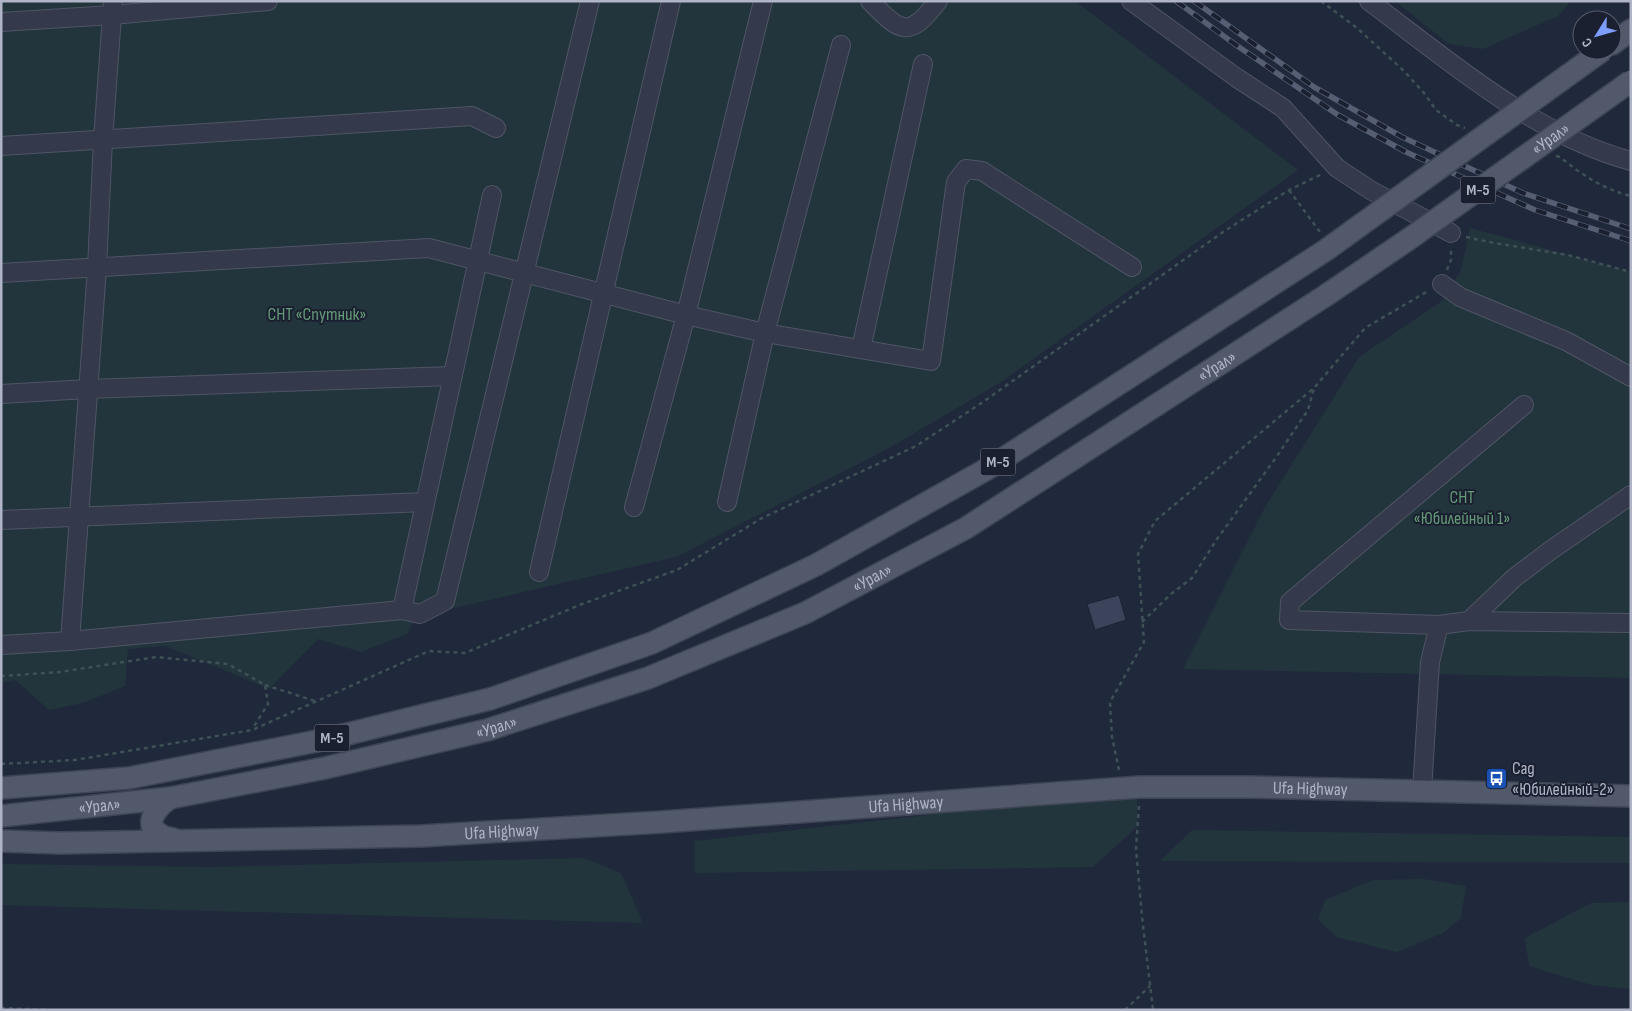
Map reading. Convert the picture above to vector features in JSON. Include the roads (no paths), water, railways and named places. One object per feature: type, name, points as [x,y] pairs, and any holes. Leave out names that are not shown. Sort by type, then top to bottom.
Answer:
[{"type":"main road","name":"«Урал»","points":[[1,788],[129,778],[327,739],[490,699],[652,643],[816,565],[987,469],[1588,60]]},
{"type":"main road","name":"«Урал»","points":[[1,816],[170,798],[325,768],[487,730],[648,678],[805,613],[966,528],[1325,296],[1409,239],[1631,81]]},
{"type":"main road","name":"Ufa Highway","points":[[1,841],[60,843],[420,836],[642,824],[1131,787],[1248,787],[1631,796]]},
{"type":"main road","points":[[170,798],[154,812],[152,820],[154,828],[161,835],[182,841]]},
{"type":"street","points":[[1,22],[113,8],[268,1]]},
{"type":"street","points":[[1,645],[70,641],[402,610],[420,614],[445,601],[590,1]]},
{"type":"street","points":[[539,572],[671,1]]},
{"type":"street","points":[[634,507],[686,315],[763,1]]},
{"type":"street","points":[[870,1],[889,20],[902,28],[915,26],[920,23],[938,1]]},
{"type":"street","points":[[1131,1],[1237,78],[1283,108],[1337,168],[1372,191],[1451,233]]},
{"type":"street","points":[[1369,1],[1482,84],[1539,123],[1606,154],[1631,160]]},
{"type":"street","points":[[70,641],[113,8]]},
{"type":"street","points":[[727,502],[765,333],[841,46]]},
{"type":"street","points":[[861,349],[923,64]]},
{"type":"street","points":[[1,146],[472,116],[496,128]]},
{"type":"street","points":[[1,273],[429,248],[686,315],[765,333],[931,361],[956,182],[966,169],[982,171],[1132,267]]},
{"type":"street","points":[[402,610],[492,195]]},
{"type":"street","points":[[1442,284],[1460,297],[1566,341],[1631,377]]},
{"type":"street","points":[[1,394],[88,389],[452,376]]},
{"type":"street","points":[[1524,405],[1290,602],[1289,620],[1440,625],[1470,621],[1631,623]]},
{"type":"street","points":[[1470,621],[1514,578],[1631,494]]},
{"type":"street","points":[[1,520],[425,502]]},
{"type":"street","points":[[1422,791],[1430,662],[1440,625]]},
{"type":"railway","points":[[1176,1],[1338,115],[1406,152],[1535,210],[1631,241]]},
{"type":"railway","points":[[1194,1],[1314,87],[1402,137],[1523,193],[1631,229]]},
{"type":"place","name":"Сад «Юбилейный-2»","points":[[1496,778]]},
{"type":"park label","name":"СНТ «Спутник»","points":[[317,314]]},
{"type":"park label","name":"СНТ «Юбилейный 1»","points":[[1462,507]]}]
